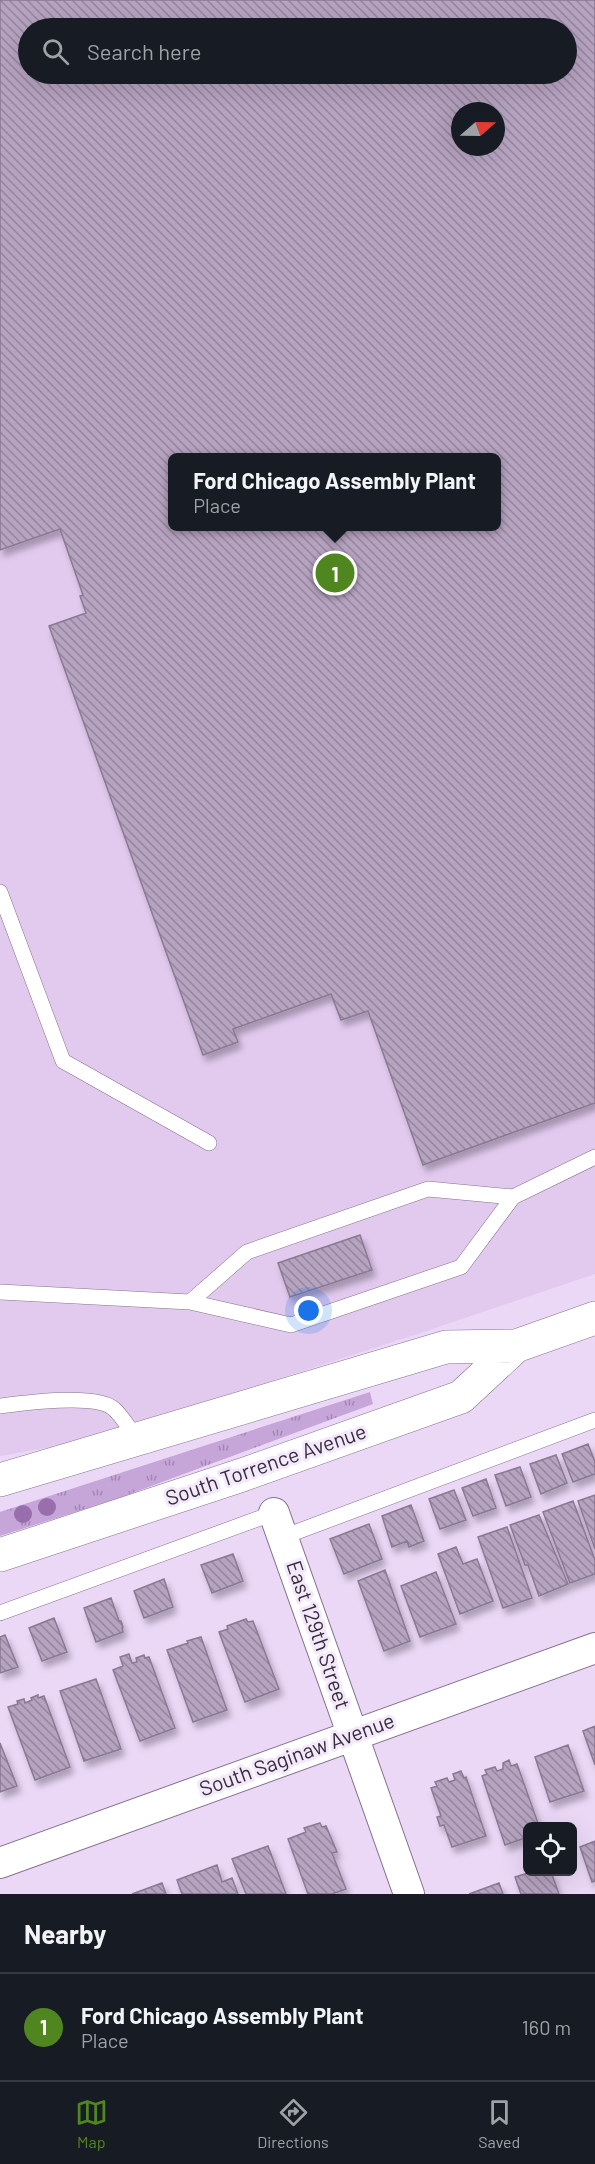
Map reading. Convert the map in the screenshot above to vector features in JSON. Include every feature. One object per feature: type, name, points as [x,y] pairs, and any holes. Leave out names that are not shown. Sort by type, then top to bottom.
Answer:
[{"type":"main road","name":"South Torrence Avenue","points":[[0,1480],[446,1347],[516,1346],[595,1318]]},
{"type":"main road","name":"South Torrence Avenue","points":[[0,1555],[253,1471],[461,1397],[516,1346]]},
{"type":"street","name":"East 129th Street","points":[[279,1525],[409,1894]]},
{"type":"street","name":"South Saginaw Avenue","points":[[0,1863],[595,1648]]},
{"type":"lane","points":[[0,892],[63,1061],[209,1143]]},
{"type":"lane","points":[[0,1292],[190,1302],[291,1325],[461,1267],[513,1197],[595,1157]]},
{"type":"lane","points":[[190,1302],[247,1252],[428,1189],[513,1197]]},
{"type":"lane","points":[[0,1406],[84,1400],[113,1407],[136,1439]]},
{"type":"lane","points":[[0,1613],[279,1525],[595,1420]]},
{"type":"shaded area","points":[[0,0],[595,0],[595,1274],[418,1334],[81,1442],[0,1456]]},
{"type":"green space","points":[[370,1392],[373,1404],[119,1498],[0,1536],[0,1512]]},
{"type":"building","points":[[0,0],[595,0],[595,1103],[423,1165],[368,1011],[341,1020],[331,994],[233,1029],[238,1042],[203,1055],[49,626],[86,613],[80,596],[83,595],[60,529],[0,550]]},
{"type":"building","points":[[360,1235],[372,1270],[290,1297],[278,1263]]},
{"type":"building","points":[[588,1444],[595,1462],[595,1474],[573,1482],[562,1454]]},
{"type":"building","points":[[556,1455],[567,1483],[541,1494],[530,1464]]},
{"type":"building","points":[[520,1467],[531,1497],[506,1506],[495,1475]]},
{"type":"building","points":[[486,1479],[496,1508],[473,1516],[462,1488]]},
{"type":"building","points":[[454,1490],[466,1520],[440,1529],[429,1499]]},
{"type":"building","points":[[595,1495],[595,1549],[578,1501]]},
{"type":"building","points":[[573,1501],[595,1560],[595,1574],[570,1583],[543,1512]]},
{"type":"building","points":[[411,1505],[424,1541],[409,1547],[407,1541],[392,1547],[382,1516]]},
{"type":"building","points":[[539,1515],[568,1584],[539,1596],[510,1525]]},
{"type":"building","points":[[369,1524],[382,1559],[344,1574],[330,1539]]},
{"type":"building","points":[[507,1527],[532,1598],[503,1608],[478,1537]]},
{"type":"building","points":[[456,1547],[463,1564],[477,1559],[493,1601],[460,1614],[438,1554]]},
{"type":"building","points":[[233,1554],[243,1581],[212,1593],[201,1565]]},
{"type":"building","points":[[385,1570],[410,1641],[384,1651],[358,1581]]},
{"type":"building","points":[[436,1572],[456,1624],[420,1637],[401,1586]]},
{"type":"building","points":[[164,1579],[173,1607],[144,1618],[134,1591]]},
{"type":"building","points":[[111,1598],[123,1632],[96,1642],[84,1608]]},
{"type":"building","points":[[54,1618],[67,1652],[42,1661],[29,1628]]},
{"type":"building","points":[[246,1619],[248,1622],[253,1621],[279,1689],[245,1702],[219,1632],[228,1629],[227,1626]]},
{"type":"building","points":[[5,1635],[18,1667],[0,1673],[0,1637]]},
{"type":"building","points":[[201,1637],[227,1710],[193,1722],[167,1650]]},
{"type":"building","points":[[129,1654],[132,1663],[137,1662],[136,1658],[144,1655],[145,1658],[149,1657],[175,1728],[140,1741],[113,1670],[123,1666],[120,1657]]},
{"type":"building","points":[[96,1679],[121,1749],[84,1761],[60,1691]]},
{"type":"building","points":[[38,1695],[38,1698],[44,1696],[70,1767],[35,1780],[8,1707],[24,1699],[25,1703]]},
{"type":"building","points":[[595,1726],[595,1765],[583,1731]]},
{"type":"building","points":[[0,1743],[17,1786],[0,1792]]},
{"type":"building","points":[[568,1745],[584,1791],[550,1802],[535,1757]]},
{"type":"building","points":[[509,1760],[511,1766],[517,1764],[538,1822],[523,1822],[523,1839],[505,1845],[482,1776],[487,1774],[485,1770],[495,1767],[497,1771],[503,1769],[503,1763]]},
{"type":"building","points":[[461,1771],[464,1778],[466,1777],[486,1836],[452,1847],[444,1825],[440,1826],[437,1817],[441,1816],[431,1788],[437,1786],[435,1782],[447,1778],[449,1782],[455,1780],[453,1774]]},
{"type":"building","points":[[320,1823],[322,1827],[326,1826],[337,1852],[332,1853],[346,1889],[332,1894],[308,1894],[288,1839],[306,1832],[304,1828]]},
{"type":"building","points":[[595,1841],[595,1881],[592,1882],[580,1847]]},
{"type":"building","points":[[268,1846],[286,1894],[246,1894],[232,1859]]},
{"type":"building","points":[[217,1865],[222,1882],[232,1878],[238,1894],[182,1894],[177,1880]]},
{"type":"building","points":[[523,1874],[552,1876],[559,1894],[521,1894],[515,1877]]},
{"type":"building","points":[[162,1883],[166,1894],[132,1894]]},
{"type":"building","points":[[499,1883],[503,1894],[469,1894]]},
{"type":"place","name":"Ford Chicago Assembly Plant","points":[[335,573]]}]
